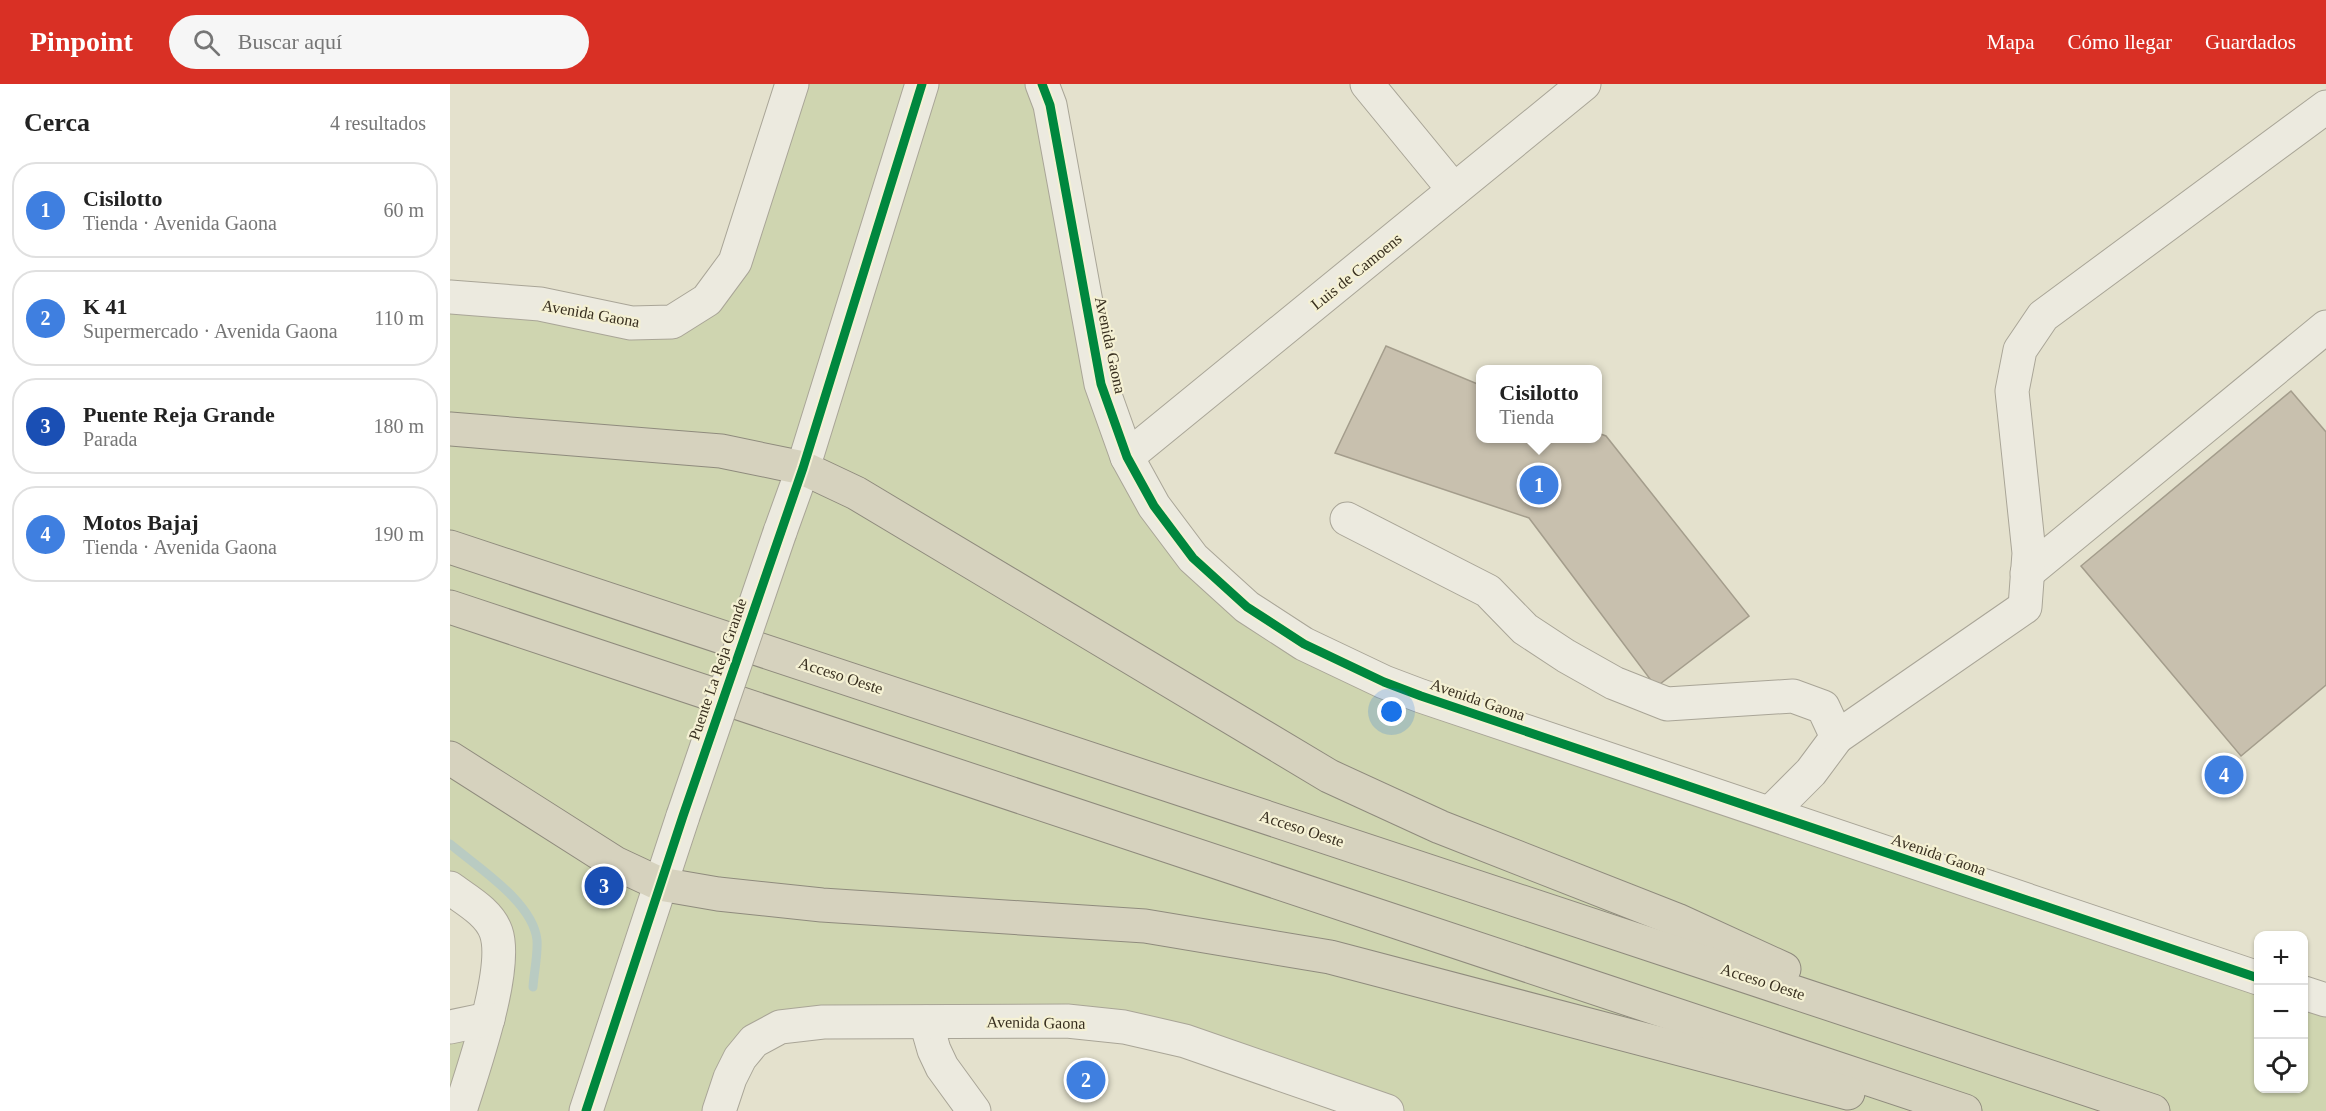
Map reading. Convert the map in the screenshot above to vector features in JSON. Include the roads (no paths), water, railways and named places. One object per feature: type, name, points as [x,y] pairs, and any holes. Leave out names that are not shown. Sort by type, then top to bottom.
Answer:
[{"type":"highway","points":[[450,429],[721,451],[803,468],[856,493],[1329,776],[1440,827],[1677,920],[1935,1038]]},
{"type":"highway","name":"Acceso Oeste","points":[[450,547],[2154,1111]]},
{"type":"highway","points":[[450,608],[1965,1111]]},
{"type":"highway","points":[[450,758],[615,863],[660,884],[718,894],[822,905],[1145,926],[1329,957],[1918,1111]]},
{"type":"street","name":"Avenida Gaona","points":[[450,297],[540,304],[631,322],[672,321],[707,300],[735,262],[792,84]]},
{"type":"street","name":"Puente La Reja Grande","points":[[586,1111],[660,884],[803,468],[922,84]]},
{"type":"street","name":"Avenida Gaona","points":[[1042,84],[1050,105],[1101,384],[1127,457],[1154,506],[1193,558],[1247,607],[1304,644],[1384,682],[1421,696],[2254,976]]},
{"type":"street","points":[[1367,84],[1455,190]]},
{"type":"street","name":"Luis de Camoens","points":[[1127,457],[1584,84]]},
{"type":"street","points":[[1770,813],[1811,772],[1837,737],[2025,607],[2029,553],[2012,391],[2020,350],[2043,316],[2326,108]]},
{"type":"street","points":[[2027,573],[2326,327]]},
{"type":"street","points":[[1347,519],[1488,591],[1526,629],[1566,656],[1614,683],[1667,704],[1793,696],[1823,707],[1837,737]]},
{"type":"street","points":[[450,888],[484,913],[496,932],[499,954],[488,1018],[460,1111]]},
{"type":"street","points":[[2308,994],[2326,1000]]},
{"type":"street","points":[[450,1027],[488,1018]]},
{"type":"street","name":"Avenida Gaona","points":[[720,1111],[730,1078],[740,1058],[754,1041],[780,1027],[823,1022],[1067,1021],[1125,1027],[1185,1041],[1387,1111]]},
{"type":"street","points":[[926,1022],[934,1050],[942,1067],[974,1111]]},
{"type":"waterway","points":[[450,844],[502,886],[526,912],[537,940],[533,987]]},
{"type":"place","name":"Cisilotto","points":[[1539,485]]},
{"type":"place","name":"Motos Bajaj","points":[[2224,775]]},
{"type":"place","name":"Puente Reja Grande","points":[[604,886]]},
{"type":"place","name":"K 41","points":[[1086,1080]]}]
